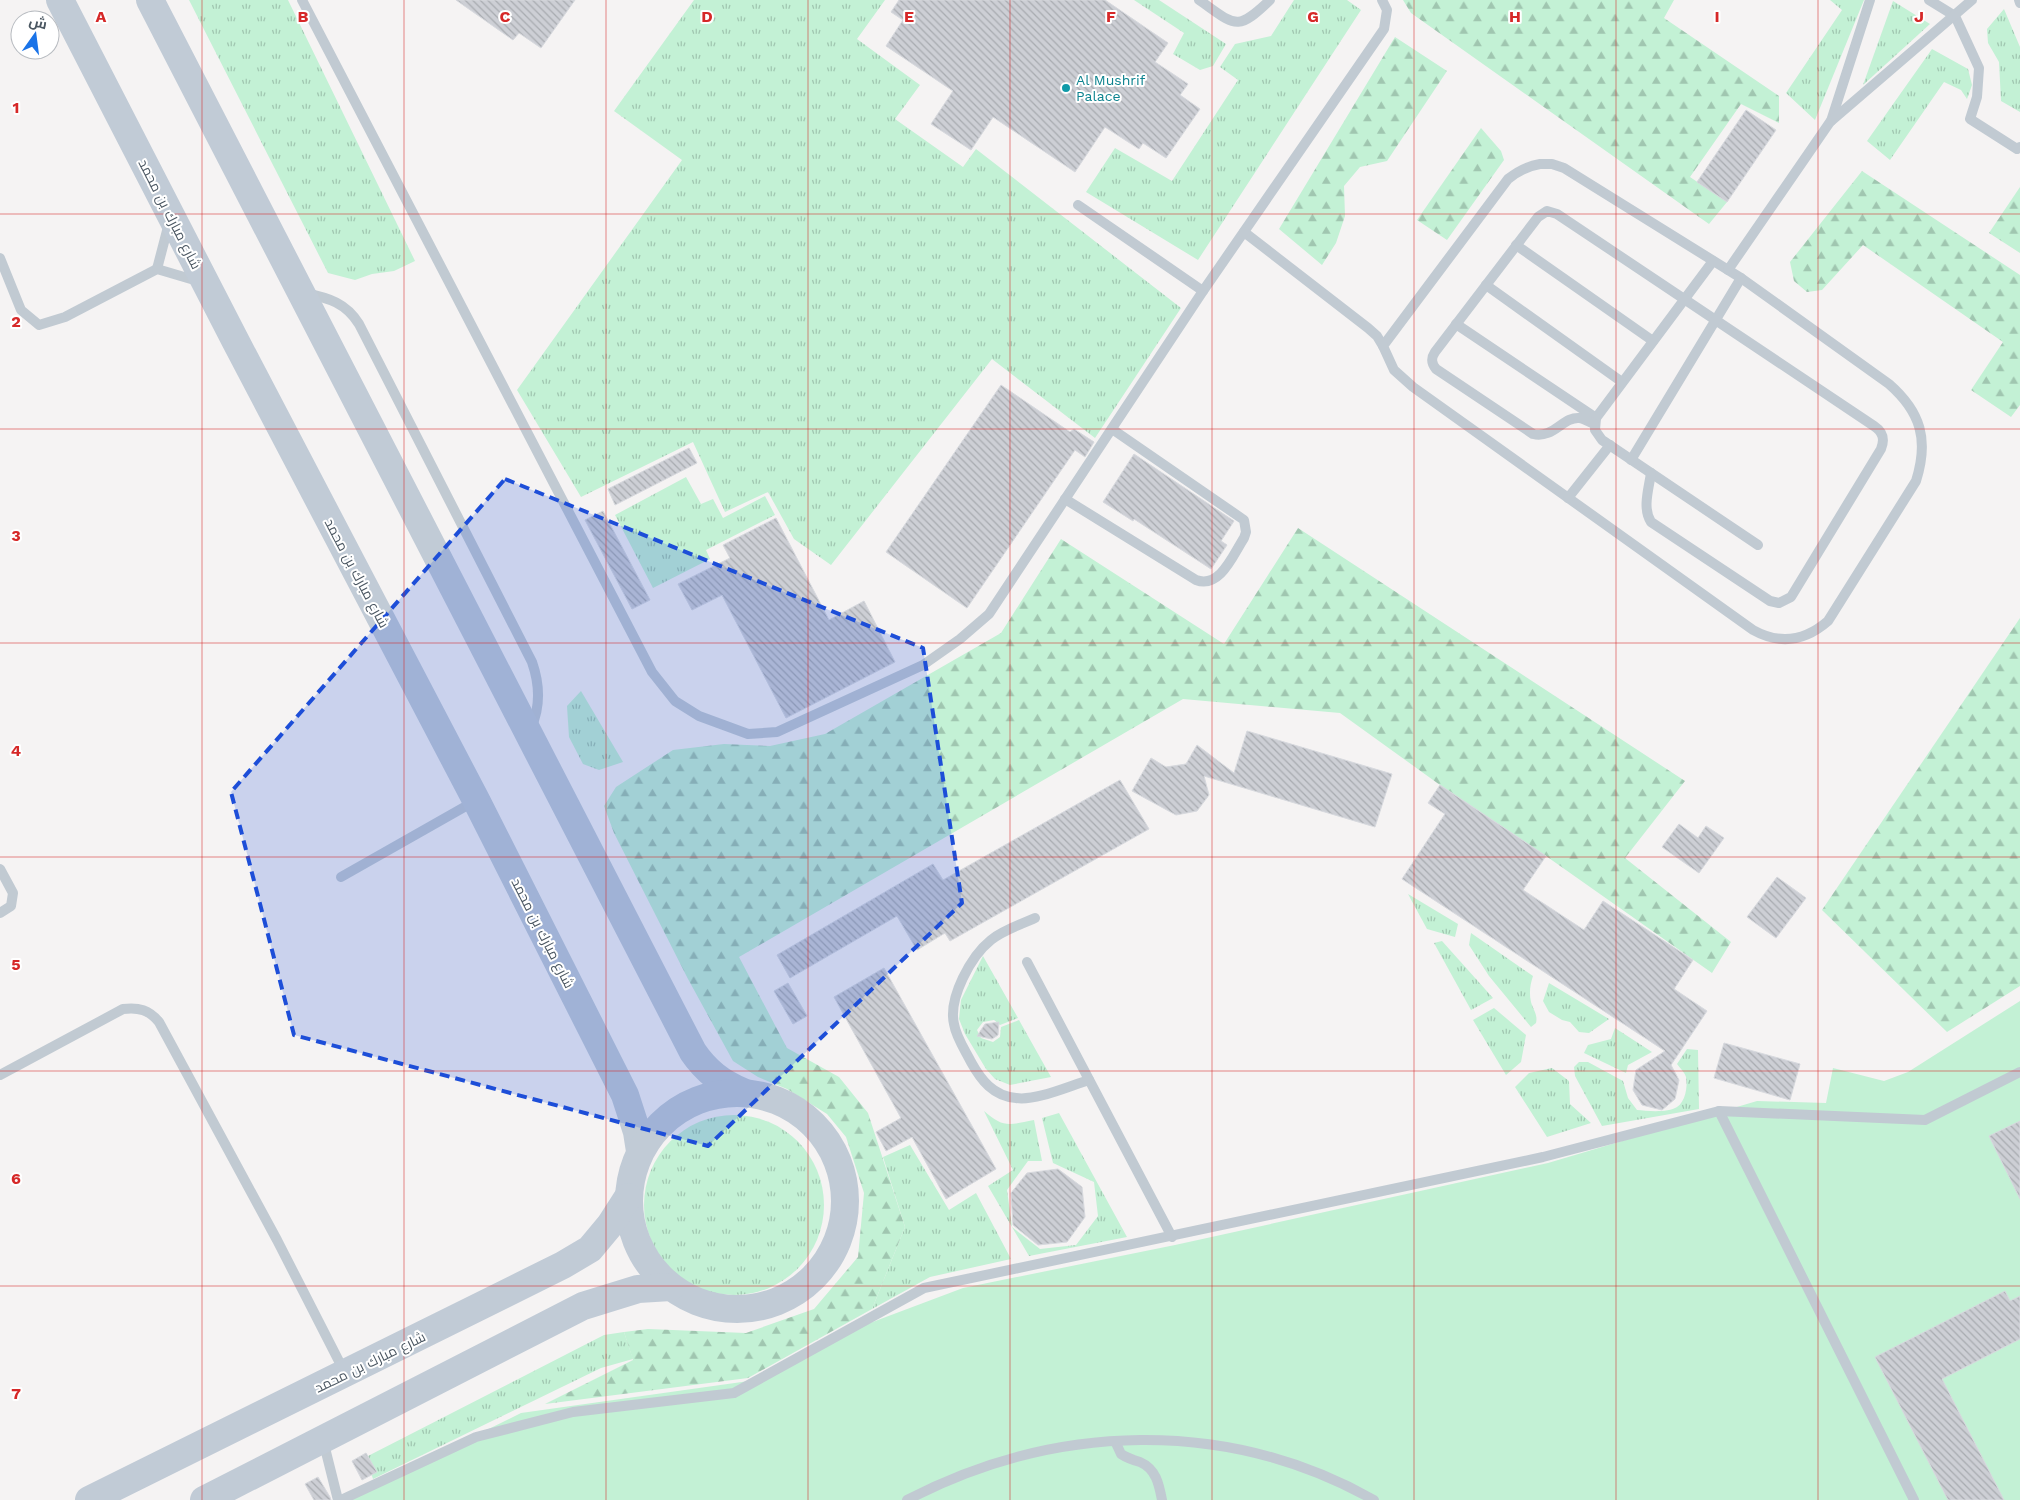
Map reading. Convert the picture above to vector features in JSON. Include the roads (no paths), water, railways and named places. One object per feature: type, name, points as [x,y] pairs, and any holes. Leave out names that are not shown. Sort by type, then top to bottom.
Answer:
[{"type":"street","name":"شارع مبارك بن محمد","points":[[60,0],[476,800],[625,1095],[635,1122],[640,1151]]},
{"type":"street","points":[[150,0],[693,1052],[709,1072],[720,1080],[743,1092],[779,1100],[810,1120],[833,1149],[845,1184],[845,1221],[832,1255],[809,1284],[777,1302],[740,1310],[704,1304],[671,1287],[647,1262],[632,1231],[628,1196],[632,1173],[640,1151],[658,1126],[682,1107],[712,1095],[743,1092]]},
{"type":"street","name":"شارع مبارك بن محمد","points":[[89,1500],[563,1265],[590,1249],[610,1226],[628,1196]]},
{"type":"street","points":[[204,1500],[583,1306],[638,1289],[671,1287]]},
{"type":"lane","points":[[302,0],[652,672],[675,701],[699,716],[748,734],[777,732],[923,665],[960,639],[989,614],[1203,291],[1384,29],[1387,10],[1382,0]]},
{"type":"lane","points":[[1199,0],[1228,20],[1238,22],[1250,19],[1270,0]]},
{"type":"lane","points":[[1830,122],[1870,0]]},
{"type":"lane","points":[[1929,0],[1955,16],[1979,68],[1977,97],[1970,120],[2017,150],[2020,147]]},
{"type":"lane","points":[[1728,270],[1830,122],[1972,0]]},
{"type":"lane","points":[[1244,232],[1368,328],[1383,346],[1394,370],[1403,379],[1763,636],[1774,639],[1798,639],[1809,635],[1828,621],[1916,481],[1922,464],[1923,446],[1920,428],[1914,411],[1903,396],[1890,384],[1741,278],[1564,168],[1552,164],[1528,166],[1508,180],[1383,346]]},
{"type":"lane","points":[[1078,204],[1203,291]]},
{"type":"lane","points":[[1595,421],[1574,418],[1549,433],[1533,434],[1433,366],[1433,356],[1541,213],[1552,211],[1685,298],[1878,429],[1883,438],[1881,449],[1791,597],[1779,603],[1770,601],[1651,522],[1646,511],[1651,473]]},
{"type":"lane","points":[[157,269],[171,214]]},
{"type":"lane","points":[[1516,245],[1653,341]]},
{"type":"lane","points":[[0,258],[21,310],[39,325],[65,317],[157,269],[206,284]]},
{"type":"lane","points":[[1595,421],[1713,261]]},
{"type":"lane","points":[[1631,460],[1741,278]]},
{"type":"lane","points":[[1486,285],[1622,382]]},
{"type":"lane","points":[[301,292],[336,301],[345,307],[359,324],[532,662],[537,676],[538,706],[528,734]]},
{"type":"lane","points":[[1456,324],[1595,421],[1598,436],[1610,445],[1758,545]]},
{"type":"lane","points":[[1066,499],[1196,580],[1207,582],[1217,578],[1221,573],[1244,538],[1246,532],[1244,520],[1112,429]]},
{"type":"lane","points":[[1568,498],[1610,445]]},
{"type":"lane","points":[[341,877],[476,800]]},
{"type":"lane","points":[[0,869],[13,897],[11,906],[0,913]]},
{"type":"lane","points":[[1035,918],[991,940],[974,960],[957,990],[954,1002],[952,1013],[957,1036],[979,1076],[987,1085],[1006,1097],[1029,1098],[1089,1080]]},
{"type":"lane","points":[[1027,962],[1172,1237]]},
{"type":"lane","points":[[0,1075],[123,1009],[133,1007],[143,1009],[152,1014],[159,1022],[267,1222],[346,1374]]},
{"type":"lane","points":[[322,1440],[339,1500],[476,1437],[573,1412],[734,1393],[924,1288],[1543,1157],[1719,1111],[1925,1120],[2020,1072]]},
{"type":"lane","points":[[1719,1111],[1914,1500]]},
{"type":"lane","points":[[1115,1441],[1121,1454],[1142,1463],[1154,1474],[1158,1481],[1162,1500]]},
{"type":"lane","points":[[907,1500],[962,1474],[1001,1461],[1077,1445],[1115,1441],[1192,1441],[1259,1453],[1323,1475],[1374,1500]]},
{"type":"place","name":"Al Mushrif Palace","points":[[1066,88]]}]
